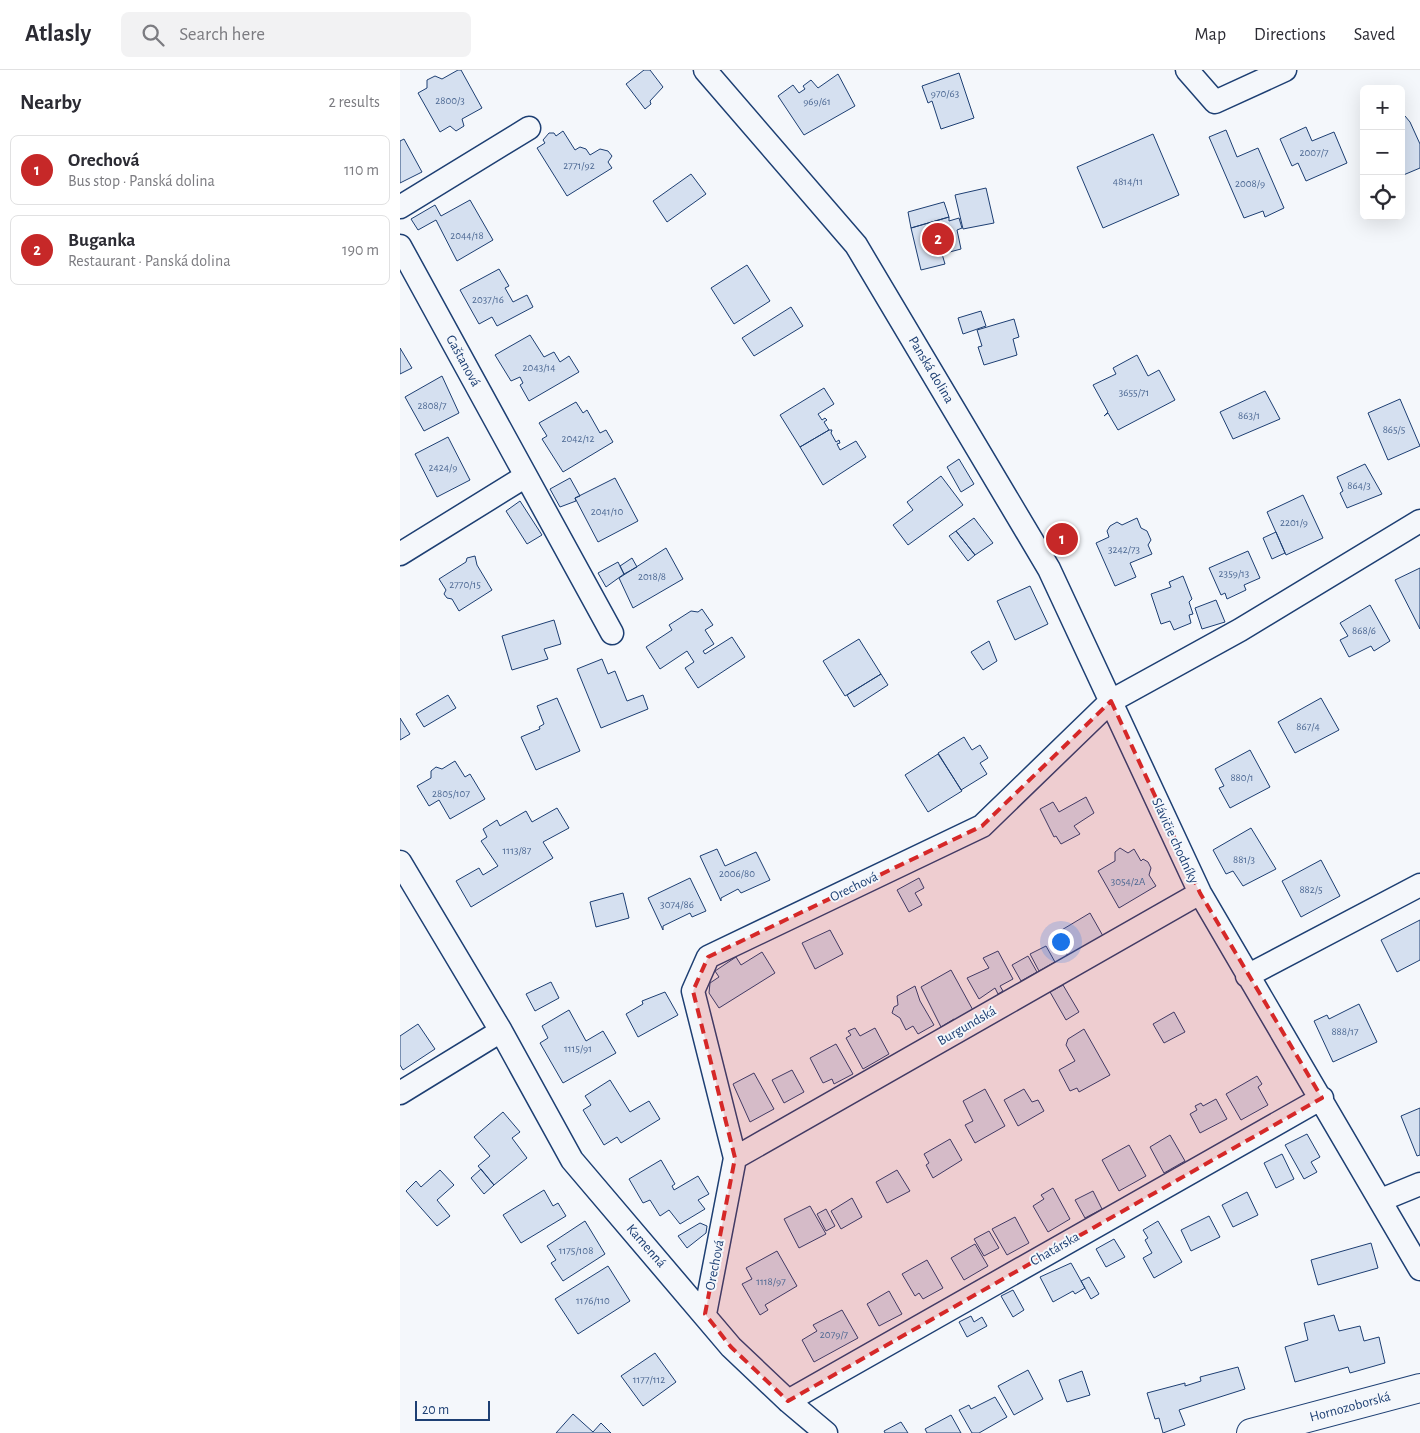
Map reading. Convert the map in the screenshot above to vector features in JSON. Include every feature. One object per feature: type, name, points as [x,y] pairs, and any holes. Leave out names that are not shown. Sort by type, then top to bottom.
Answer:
[{"type":"street","name":"Panská dolina","points":[[705,70],[856,245],[1049,569],[1111,701]]},
{"type":"street","points":[[1188,70],[1216,102],[1285,70]]},
{"type":"street","points":[[400,207],[529,128]]},
{"type":"street","name":"Gaštanová","points":[[400,246],[612,633]]},
{"type":"street","points":[[400,554],[526,476]]},
{"type":"street","name":"Orechová","points":[[705,1314],[735,1158],[693,991],[708,957],[982,826],[1111,701],[1240,630],[1420,521]]},
{"type":"street","name":"Slávičie chodníky","points":[[1111,701],[1200,894],[1247,976],[1322,1098],[1420,1269]]},
{"type":"street","name":"Kamenná","points":[[400,862],[501,1031],[572,1160],[705,1314],[731,1347],[788,1401],[826,1433]]},
{"type":"street","points":[[1247,976],[1420,885]]},
{"type":"street","name":"Burgundská","points":[[735,1158],[1200,894]]},
{"type":"street","points":[[400,1093],[501,1031]]},
{"type":"street","name":"Chatárska","points":[[788,1401],[1322,1098]]},
{"type":"street","points":[[1381,1200],[1420,1184]]},
{"type":"street","name":"Hornozoborská","points":[[1251,1433],[1420,1388]]},
{"type":"highlighted area","points":[[1111,701],[1200,893],[1322,1098],[788,1401],[731,1347],[705,1314],[735,1158],[693,991],[708,957],[982,826]]},
{"type":"building","points":[[461,70],[482,108],[462,119],[464,126],[456,131],[450,126],[440,132],[418,93],[427,88],[427,80],[435,76],[442,79]]},
{"type":"building","points":[[644,70],[650,70],[663,87],[645,109],[626,84]]},
{"type":"building","points":[[959,73],[974,118],[941,129],[932,101],[928,103],[922,86]]},
{"type":"building","points":[[838,74],[855,106],[804,135],[778,96],[793,85],[799,93],[805,89],[803,86],[811,80],[818,88]]},
{"type":"building","points":[[1405,116],[1410,122],[1420,144],[1420,168],[1405,174]]},
{"type":"building","points":[[1306,127],[1312,141],[1334,132],[1347,163],[1306,181],[1298,163],[1292,166],[1280,139]]},
{"type":"building","points":[[1226,130],[1237,157],[1258,148],[1284,208],[1265,217],[1263,211],[1244,218],[1209,137]]},
{"type":"building","points":[[563,131],[575,150],[580,147],[586,149],[590,155],[600,149],[608,151],[612,156],[608,162],[612,168],[567,196],[537,148],[545,143],[543,140],[549,133],[554,133],[556,136]]},
{"type":"building","points":[[1153,134],[1179,195],[1103,228],[1077,167]]},
{"type":"building","points":[[404,139],[422,172],[400,183],[400,141]]},
{"type":"building","points":[[691,174],[706,194],[667,222],[653,201]]},
{"type":"building","points":[[986,188],[994,223],[963,229],[955,195]]},
{"type":"building","points":[[470,200],[493,240],[457,261],[436,220],[418,230],[411,219],[435,205],[441,216]]},
{"type":"building","points":[[944,202],[949,217],[911,228],[908,212]]},
{"type":"building","points":[[949,217],[949,221],[959,218],[962,228],[957,230],[961,249],[942,254],[945,264],[921,270],[911,228]]},
{"type":"building","points":[[747,265],[770,301],[734,324],[711,288]]},
{"type":"building","points":[[499,269],[509,286],[505,288],[513,302],[527,295],[533,307],[497,326],[492,317],[479,324],[460,290]]},
{"type":"building","points":[[791,307],[803,326],[754,356],[742,338]]},
{"type":"building","points":[[981,311],[986,326],[963,334],[958,318]]},
{"type":"building","points":[[1014,319],[1019,337],[1013,339],[1017,355],[984,365],[978,347],[982,346],[977,330]]},
{"type":"building","points":[[530,335],[544,357],[554,352],[560,362],[569,356],[579,372],[529,401],[520,385],[523,383],[520,377],[511,381],[495,355]]},
{"type":"building","points":[[400,348],[412,368],[400,374]]},
{"type":"building","points":[[1137,355],[1148,376],[1159,370],[1175,400],[1118,430],[1108,413],[1104,416],[1108,412],[1093,385],[1116,374],[1113,368]]},
{"type":"building","points":[[442,376],[459,413],[424,431],[405,397]]},
{"type":"building","points":[[824,388],[834,404],[818,414],[822,420],[825,418],[827,420],[824,422],[829,430],[800,447],[780,415]]},
{"type":"building","points":[[1265,391],[1280,419],[1233,439],[1220,412]]},
{"type":"building","points":[[1400,399],[1420,446],[1388,460],[1368,413]]},
{"type":"building","points":[[576,402],[583,413],[587,410],[600,433],[606,430],[613,442],[563,472],[542,439],[547,436],[539,423]]},
{"type":"building","points":[[832,430],[831,433],[836,442],[839,440],[840,443],[837,444],[840,450],[856,441],[866,457],[823,485],[800,447]]},
{"type":"building","points":[[448,437],[470,480],[437,497],[415,454]]},
{"type":"building","points":[[959,459],[974,484],[961,492],[947,467]]},
{"type":"building","points":[[1365,464],[1382,494],[1347,508],[1340,493],[1343,491],[1337,477]]},
{"type":"building","points":[[941,476],[963,505],[908,545],[893,525],[913,510],[907,502]]},
{"type":"building","points":[[570,478],[580,496],[575,498],[576,501],[560,507],[550,489]]},
{"type":"building","points":[[615,478],[638,521],[598,542],[575,498]]},
{"type":"building","points":[[1303,495],[1323,538],[1286,555],[1267,512]]},
{"type":"building","points":[[520,501],[542,535],[527,544],[506,511]]},
{"type":"building","points":[[974,518],[993,543],[975,555],[956,531]]},
{"type":"building","points":[[1137,518],[1141,528],[1147,531],[1151,540],[1148,545],[1152,554],[1130,563],[1136,577],[1115,586],[1096,543],[1109,537],[1107,531],[1110,526],[1117,522],[1122,525]]},
{"type":"building","points":[[956,531],[975,555],[968,561],[949,536]]},
{"type":"building","points":[[1276,532],[1285,553],[1272,559],[1263,538]]},
{"type":"building","points":[[666,548],[683,579],[633,608],[619,578]]},
{"type":"building","points":[[1248,551],[1260,578],[1244,585],[1246,590],[1227,599],[1225,593],[1221,595],[1209,568]]},
{"type":"building","points":[[475,556],[477,565],[492,590],[459,611],[452,599],[447,598],[444,594],[446,590],[439,579],[466,562],[467,558]]},
{"type":"building","points":[[632,558],[637,567],[624,574],[620,566]]},
{"type":"building","points":[[618,562],[624,574],[606,587],[598,573]]},
{"type":"building","points":[[1420,568],[1420,629],[1395,580]]},
{"type":"building","points":[[1183,576],[1192,599],[1189,602],[1193,614],[1189,615],[1191,623],[1174,630],[1170,621],[1161,624],[1151,594],[1171,587],[1169,582]]},
{"type":"building","points":[[1030,586],[1048,624],[1015,640],[997,601]]},
{"type":"building","points":[[1216,600],[1225,622],[1202,629],[1195,608]]},
{"type":"building","points":[[1370,605],[1390,641],[1374,651],[1371,646],[1349,657],[1340,640],[1348,636],[1340,623]]},
{"type":"building","points":[[702,609],[713,625],[705,630],[714,644],[703,651],[705,654],[732,637],[745,657],[698,688],[685,668],[694,662],[687,651],[660,669],[646,647],[672,630],[669,625],[691,611],[698,612]]},
{"type":"building","points":[[554,620],[561,644],[544,649],[548,659],[512,670],[502,636]]},
{"type":"building","points":[[859,639],[881,674],[845,696],[823,661]]},
{"type":"building","points":[[989,641],[997,661],[983,670],[971,652]]},
{"type":"building","points":[[602,659],[608,674],[615,671],[627,701],[643,695],[648,709],[601,728],[577,669]]},
{"type":"building","points":[[881,674],[888,685],[854,707],[847,695]]},
{"type":"building","points":[[448,695],[456,708],[424,727],[416,714]]},
{"type":"building","points":[[557,698],[580,751],[536,770],[521,737],[540,729],[539,727],[544,724],[537,706]]},
{"type":"building","points":[[1321,698],[1339,730],[1295,753],[1278,722]]},
{"type":"building","points":[[400,718],[410,734],[400,740]]},
{"type":"building","points":[[964,737],[972,750],[980,745],[988,758],[980,763],[987,774],[961,790],[938,753]]},
{"type":"building","points":[[1250,750],[1270,787],[1230,808],[1219,788],[1224,786],[1215,769]]},
{"type":"building","points":[[938,754],[962,791],[928,812],[905,775]]},
{"type":"building","points":[[455,761],[465,777],[470,774],[485,799],[450,819],[439,800],[429,806],[417,786],[431,778],[431,771],[436,767],[442,769]]},
{"type":"building","points":[[1086,797],[1094,813],[1074,826],[1080,834],[1061,844],[1056,836],[1054,837],[1040,809],[1053,802],[1059,812]]},
{"type":"building","points":[[557,808],[569,828],[543,842],[553,858],[471,907],[456,881],[479,868],[483,875],[498,866],[481,841],[487,837],[483,829],[497,820],[500,826],[526,811],[532,822]]},
{"type":"building","points":[[1251,828],[1276,869],[1243,886],[1233,871],[1226,874],[1213,850]]},
{"type":"building","points":[[1120,848],[1128,853],[1134,849],[1141,861],[1143,859],[1148,862],[1151,868],[1149,875],[1156,886],[1119,908],[1098,871],[1115,861],[1115,852]]},
{"type":"building","points":[[717,849],[725,866],[756,852],[770,880],[741,893],[738,889],[721,898],[721,901],[700,856]]},
{"type":"building","points":[[1321,860],[1340,896],[1301,917],[1282,881]]},
{"type":"building","points":[[690,878],[706,911],[692,917],[690,913],[663,926],[663,930],[648,898]]},
{"type":"building","points":[[919,878],[924,888],[915,893],[922,905],[909,912],[897,890]]},
{"type":"building","points":[[623,893],[629,918],[596,927],[590,902]]},
{"type":"building","points":[[1090,913],[1103,936],[1068,956],[1055,934]]},
{"type":"building","points":[[1420,920],[1420,960],[1397,972],[1381,940]]},
{"type":"building","points":[[830,930],[843,954],[815,969],[802,943]]},
{"type":"building","points":[[1046,946],[1055,962],[1039,971],[1030,954]]},
{"type":"building","points":[[998,951],[1013,979],[1000,986],[1003,991],[998,994],[995,988],[979,999],[967,978],[989,968],[983,958]]},
{"type":"building","points":[[762,952],[775,973],[719,1008],[709,993],[710,983],[719,977],[715,971],[736,957],[741,965]]},
{"type":"building","points":[[1028,956],[1037,972],[1021,981],[1012,965]]},
{"type":"building","points":[[951,970],[974,1012],[956,1022],[954,1019],[941,1027],[921,987]]},
{"type":"building","points":[[551,982],[559,998],[535,1011],[526,994]]},
{"type":"building","points":[[1063,985],[1079,1012],[1066,1020],[1050,992]]},
{"type":"building","points":[[915,986],[920,1001],[934,1025],[918,1034],[913,1026],[906,1030],[900,1018],[892,1013],[894,1007],[898,1005],[897,996]]},
{"type":"building","points":[[665,992],[678,1015],[638,1037],[626,1014],[643,1004],[642,1001]]},
{"type":"building","points":[[1359,1004],[1377,1042],[1333,1062],[1314,1021],[1327,1015],[1329,1019]]},
{"type":"building","points":[[569,1010],[586,1041],[603,1031],[616,1053],[563,1083],[540,1043],[548,1038],[542,1026]]},
{"type":"building","points":[[1174,1012],[1185,1032],[1164,1043],[1153,1024]]},
{"type":"building","points":[[418,1024],[435,1049],[403,1070],[400,1065],[400,1036]]},
{"type":"building","points":[[855,1028],[860,1036],[875,1028],[889,1054],[863,1069],[846,1038],[851,1035],[848,1031]]},
{"type":"building","points":[[1084,1029],[1110,1075],[1079,1092],[1077,1088],[1070,1091],[1059,1070],[1075,1061],[1066,1045],[1068,1039]]},
{"type":"building","points":[[836,1044],[853,1074],[834,1084],[832,1079],[823,1083],[810,1058]]},
{"type":"building","points":[[792,1070],[804,1092],[784,1103],[772,1080]]},
{"type":"building","points":[[754,1073],[774,1109],[750,1122],[733,1084]]},
{"type":"building","points":[[1257,1076],[1262,1084],[1258,1087],[1268,1105],[1241,1120],[1226,1094]]},
{"type":"building","points":[[610,1080],[630,1112],[649,1101],[660,1119],[621,1143],[617,1137],[604,1145],[583,1110],[591,1105],[585,1096]]},
{"type":"building","points":[[985,1089],[1005,1126],[975,1143],[965,1125],[973,1121],[963,1101]]},
{"type":"building","points":[[1024,1089],[1032,1102],[1038,1100],[1044,1111],[1018,1126],[1004,1100]]},
{"type":"building","points":[[1216,1099],[1227,1119],[1200,1133],[1190,1114],[1197,1110],[1195,1106],[1201,1103],[1203,1106]]},
{"type":"building","points":[[1420,1108],[1420,1155],[1417,1156],[1401,1116]]},
{"type":"building","points":[[503,1112],[520,1132],[512,1138],[527,1158],[494,1185],[478,1166],[490,1156],[474,1137]]},
{"type":"building","points":[[1307,1134],[1320,1157],[1311,1162],[1317,1172],[1304,1179],[1285,1145]]},
{"type":"building","points":[[1170,1135],[1185,1161],[1164,1173],[1150,1147]]},
{"type":"building","points":[[950,1139],[962,1160],[933,1178],[926,1165],[929,1163],[924,1154]]},
{"type":"building","points":[[1129,1145],[1146,1176],[1119,1191],[1102,1160]]},
{"type":"building","points":[[1282,1154],[1294,1179],[1276,1188],[1264,1163]]},
{"type":"building","points":[[661,1160],[675,1184],[672,1186],[674,1190],[698,1176],[709,1194],[698,1200],[705,1209],[680,1224],[669,1210],[660,1216],[650,1200],[643,1203],[629,1179]]},
{"type":"building","points":[[481,1169],[494,1185],[484,1194],[471,1178]]},
{"type":"building","points":[[440,1170],[454,1185],[437,1200],[450,1216],[437,1226],[406,1191],[416,1181],[421,1187]]},
{"type":"building","points":[[897,1170],[910,1191],[887,1203],[876,1182]]},
{"type":"building","points":[[1053,1188],[1070,1219],[1048,1232],[1033,1206],[1044,1199],[1041,1195]]},
{"type":"building","points":[[544,1190],[553,1206],[558,1203],[566,1216],[521,1243],[503,1215]]},
{"type":"building","points":[[1093,1191],[1102,1209],[1085,1218],[1075,1200]]},
{"type":"building","points":[[1247,1192],[1258,1215],[1233,1227],[1222,1205]]},
{"type":"building","points":[[852,1198],[862,1217],[841,1229],[831,1211]]},
{"type":"building","points":[[810,1206],[826,1234],[799,1248],[784,1219]]},
{"type":"building","points":[[826,1209],[835,1226],[826,1231],[817,1214]]},
{"type":"building","points":[[1209,1216],[1220,1237],[1191,1251],[1181,1230]]},
{"type":"building","points":[[1015,1217],[1029,1243],[1007,1255],[992,1229]]},
{"type":"building","points":[[585,1221],[605,1254],[563,1281],[551,1263],[556,1260],[547,1246]]},
{"type":"building","points":[[1158,1221],[1182,1262],[1154,1278],[1143,1258],[1152,1253],[1145,1240],[1148,1238],[1143,1230]]},
{"type":"building","points":[[700,1223],[707,1226],[706,1233],[687,1248],[678,1236]]},
{"type":"building","points":[[989,1231],[999,1248],[984,1256],[974,1239]]},
{"type":"building","points":[[1114,1239],[1125,1257],[1106,1267],[1096,1249]]},
{"type":"building","points":[[1371,1243],[1378,1268],[1318,1285],[1311,1260]]},
{"type":"building","points":[[975,1244],[988,1266],[964,1280],[951,1258]]},
{"type":"building","points":[[777,1251],[797,1286],[765,1305],[768,1310],[760,1315],[742,1284],[752,1279],[746,1268]]},
{"type":"building","points":[[927,1260],[943,1288],[923,1299],[919,1293],[915,1296],[902,1274]]},
{"type":"building","points":[[1071,1263],[1085,1288],[1075,1294],[1073,1291],[1053,1302],[1040,1277]]},
{"type":"building","points":[[608,1266],[630,1301],[578,1334],[555,1299]]},
{"type":"building","points":[[1089,1277],[1099,1294],[1091,1299],[1081,1281]]},
{"type":"building","points":[[1013,1290],[1024,1310],[1013,1317],[1001,1296]]},
{"type":"building","points":[[889,1291],[902,1314],[879,1326],[867,1304]]},
{"type":"building","points":[[842,1310],[858,1338],[814,1362],[802,1340],[817,1331],[813,1325]]},
{"type":"building","points":[[1334,1315],[1339,1331],[1360,1326],[1364,1341],[1379,1337],[1385,1363],[1350,1373],[1348,1367],[1295,1382],[1285,1347],[1308,1340],[1304,1323]]},
{"type":"building","points":[[971,1316],[974,1322],[982,1317],[987,1326],[967,1337],[959,1322]]},
{"type":"building","points":[[655,1353],[676,1382],[643,1406],[621,1376]]},
{"type":"building","points":[[1238,1367],[1245,1389],[1179,1410],[1185,1425],[1163,1433],[1159,1418],[1155,1419],[1147,1393],[1185,1383],[1185,1386],[1201,1381],[1200,1377]]},
{"type":"building","points":[[1028,1370],[1043,1399],[1014,1415],[998,1386]]},
{"type":"building","points":[[1082,1371],[1090,1395],[1067,1402],[1059,1380]]},
{"type":"building","points":[[995,1397],[1007,1417],[979,1433],[972,1433],[959,1410],[969,1405],[971,1409]]},
{"type":"building","points":[[573,1414],[593,1432],[601,1423],[611,1433],[556,1433]]},
{"type":"building","points":[[951,1415],[961,1433],[927,1433],[925,1429]]},
{"type":"building","points":[[901,1422],[908,1433],[885,1433],[884,1431]]},
{"type":"place","name":"Buganka","points":[[938,239]]},
{"type":"place","name":"Orechová","points":[[1062,539]]}]
